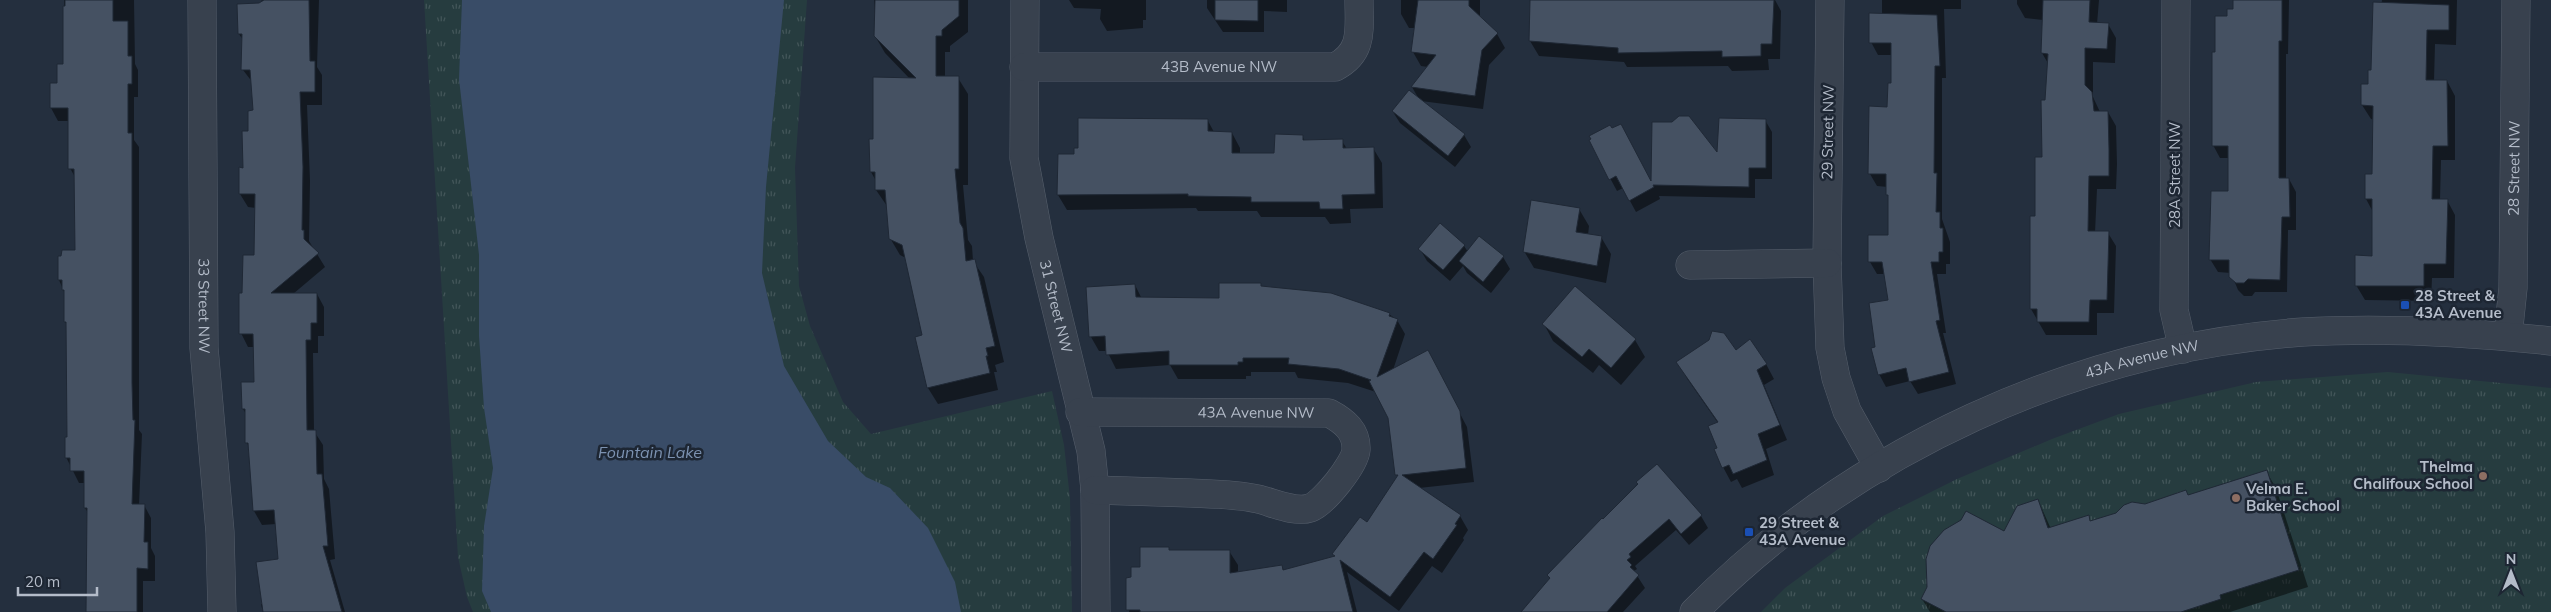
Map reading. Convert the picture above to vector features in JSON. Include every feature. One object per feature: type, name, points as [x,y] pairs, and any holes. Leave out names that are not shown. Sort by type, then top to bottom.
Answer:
[{"type":"street","name":"33 Street NW","points":[[202,0],[205,386],[220,532],[222,612]]},
{"type":"street","name":"31 Street NW","points":[[1025,0],[1024,158],[1028,188],[1080,412],[1091,451],[1095,490],[1096,612]]},
{"type":"street","name":"43B Avenue NW","points":[[1024,67],[1335,67],[1347,61],[1357,48],[1359,0]]},
{"type":"street","name":"29 Street NW","points":[[1830,0],[1827,263],[1830,348],[1836,378],[1847,411],[1879,468]]},
{"type":"street","name":"28A Street NW","points":[[2176,0],[2174,310],[2183,349]]},
{"type":"street","name":"28 Street NW","points":[[2508,336],[2512,288],[2516,0]]},
{"type":"street","points":[[1690,265],[1827,263]]},
{"type":"street","name":"43A Avenue NW","points":[[1694,612],[1775,541],[1845,489],[1879,468],[1966,422],[2031,393],[2092,373],[2183,349],[2256,337],[2368,329],[2436,330],[2551,341]]},
{"type":"street","name":"43A Avenue NW","points":[[1080,412],[1329,412],[1352,430],[1356,440],[1356,453],[1348,468],[1321,504],[1308,509],[1230,495],[1095,490]]},
{"type":"green space","name":"Fountain Lake","points":[[424,0],[807,0],[795,168],[799,286],[810,326],[843,402],[871,434],[1052,391],[1064,445],[1070,498],[1072,612],[473,612],[467,597],[458,557]]},
{"type":"green space","name":"Velma E. Baker School","points":[[2388,372],[2551,388],[2551,612],[1761,612],[1785,588],[1883,516],[1957,479],[2052,439],[2119,414],[2256,382]]},
{"type":"water","name":"Fountain Lake","points":[[462,0],[784,0],[766,187],[762,273],[784,366],[828,441],[866,477],[890,488],[928,528],[955,582],[961,612],[491,612],[482,591],[484,526],[493,468],[484,408],[479,336],[479,255],[459,79]]},
{"type":"building","points":[[65,0],[113,0],[113,21],[128,21],[128,56],[132,56],[132,84],[128,84],[128,133],[132,133],[132,383],[133,420],[135,420],[132,504],[145,504],[144,542],[148,542],[148,569],[137,568],[137,612],[86,612],[87,508],[84,508],[84,471],[70,471],[70,458],[65,458],[65,437],[67,437],[66,322],[64,322],[64,290],[62,290],[62,280],[58,280],[58,256],[61,256],[62,250],[75,250],[74,169],[68,169],[68,108],[50,108],[50,83],[57,83],[57,64],[63,64],[63,6],[65,6]]},
{"type":"building","points":[[264,0],[309,0],[310,61],[315,61],[315,92],[300,92],[303,167],[302,230],[304,230],[304,239],[319,253],[271,293],[317,293],[317,323],[311,323],[311,340],[306,340],[307,430],[316,430],[317,474],[322,474],[328,546],[323,546],[342,612],[263,612],[256,562],[278,559],[274,510],[253,511],[248,443],[245,443],[245,409],[242,409],[241,382],[254,382],[253,334],[239,334],[239,293],[242,293],[243,255],[254,255],[255,194],[239,194],[239,167],[243,168],[242,131],[248,131],[248,111],[253,110],[250,70],[241,70],[242,34],[238,34],[237,4],[259,3]]},
{"type":"building","points":[[875,0],[959,0],[959,16],[942,30],[942,36],[936,36],[936,76],[959,76],[959,169],[955,169],[960,223],[963,228],[966,261],[975,259],[995,346],[986,348],[990,373],[927,388],[915,337],[922,335],[902,245],[889,239],[885,190],[875,190],[875,172],[870,172],[869,139],[873,139],[873,77],[916,78],[874,36]]},
{"type":"building","points":[[1215,0],[1258,0],[1258,21],[1215,20]]},
{"type":"building","points":[[1418,0],[1469,0],[1469,6],[1498,33],[1482,50],[1475,96],[1411,87],[1436,55],[1411,52]]},
{"type":"building","points":[[1530,0],[1774,0],[1772,44],[1761,44],[1761,56],[1722,57],[1722,51],[1618,53],[1618,48],[1529,41]]},
{"type":"building","points":[[2043,0],[2090,0],[2089,22],[2109,23],[2107,49],[2085,48],[2085,85],[2092,92],[2094,111],[2108,111],[2109,149],[2109,176],[2089,176],[2088,231],[2109,231],[2107,300],[2090,300],[2089,322],[2037,322],[2037,309],[2030,309],[2030,216],[2035,216],[2035,157],[2042,157],[2041,100],[2045,100],[2048,54],[2041,53]]},
{"type":"building","points":[[2233,0],[2282,0],[2282,41],[2279,41],[2279,178],[2289,178],[2290,217],[2282,217],[2280,280],[2248,279],[2244,283],[2236,283],[2229,277],[2229,260],[2209,260],[2211,191],[2228,191],[2228,146],[2212,146],[2212,52],[2215,52],[2215,16],[2227,16],[2227,9],[2233,9]]},
{"type":"building","points":[[2373,2],[2449,5],[2449,30],[2427,30],[2426,80],[2447,80],[2448,146],[2433,146],[2432,199],[2448,199],[2446,264],[2424,264],[2424,286],[2355,286],[2355,255],[2372,256],[2372,199],[2365,199],[2365,174],[2372,174],[2373,106],[2361,105],[2361,84],[2368,84],[2368,70],[2371,70]]},
{"type":"building","points":[[1869,13],[1937,15],[1940,66],[1935,66],[1934,173],[1937,173],[1936,212],[1940,212],[1940,228],[1943,228],[1943,252],[1939,252],[1939,262],[1931,262],[1940,320],[1936,321],[1949,372],[1909,382],[1906,368],[1878,375],[1871,348],[1875,347],[1869,303],[1888,300],[1882,262],[1868,262],[1868,235],[1888,235],[1888,195],[1886,195],[1886,174],[1868,174],[1869,106],[1887,107],[1888,83],[1891,83],[1891,43],[1869,43]]},
{"type":"building","points":[[1409,90],[1465,134],[1448,156],[1392,111]]},
{"type":"building","points":[[1679,116],[1689,116],[1717,152],[1719,118],[1766,119],[1766,168],[1749,168],[1749,187],[1653,185],[1654,187],[1629,201],[1616,176],[1609,180],[1589,140],[1591,139],[1589,136],[1610,125],[1612,128],[1621,124],[1651,181],[1652,122],[1672,122]]},
{"type":"building","points":[[1078,118],[1208,119],[1208,131],[1232,132],[1232,153],[1274,153],[1275,134],[1303,135],[1303,140],[1343,139],[1343,148],[1374,147],[1375,194],[1342,195],[1343,209],[1320,209],[1319,202],[1251,202],[1251,197],[1188,196],[1188,194],[1057,195],[1058,154],[1074,154],[1074,148],[1078,148]]},
{"type":"building","points":[[1531,200],[1580,208],[1576,232],[1602,236],[1597,266],[1523,252]]},
{"type":"building","points":[[1440,223],[1465,245],[1443,270],[1418,249]]},
{"type":"building","points":[[1479,236],[1504,256],[1483,282],[1459,261]]},
{"type":"building","points":[[1219,283],[1261,283],[1261,286],[1331,293],[1390,313],[1389,316],[1398,319],[1377,377],[1428,350],[1460,411],[1466,468],[1402,475],[1461,515],[1455,524],[1457,525],[1433,559],[1424,552],[1390,597],[1340,560],[1353,612],[1140,612],[1140,610],[1126,610],[1126,578],[1131,577],[1131,567],[1140,567],[1140,547],[1169,547],[1169,550],[1230,550],[1230,573],[1282,565],[1283,570],[1335,556],[1332,554],[1360,517],[1367,522],[1398,475],[1395,475],[1388,418],[1369,381],[1371,380],[1339,369],[1288,364],[1289,358],[1243,358],[1243,362],[1238,362],[1238,365],[1169,365],[1169,351],[1106,355],[1105,336],[1089,337],[1086,287],[1135,284],[1136,297],[1219,298]]},
{"type":"building","points":[[1575,286],[1636,339],[1611,368],[1589,349],[1582,357],[1542,324]]},
{"type":"building","points":[[1712,331],[1724,333],[1736,350],[1750,339],[1767,364],[1757,370],[1780,425],[1758,434],[1767,460],[1733,474],[1729,465],[1722,468],[1714,449],[1717,448],[1708,426],[1718,422],[1676,362],[1709,340]]},
{"type":"building","points":[[1657,464],[1702,515],[1681,534],[1669,519],[1629,554],[1631,557],[1627,560],[1632,565],[1630,567],[1639,575],[1607,612],[1521,612],[1550,578],[1547,575],[1638,484],[1636,482]]},
{"type":"building","points":[[2267,470],[2299,570],[2220,595],[2221,599],[2181,612],[1946,612],[1921,599],[1927,587],[1926,559],[1930,546],[1944,530],[1961,520],[1966,511],[2004,531],[2017,506],[2038,499],[2048,528],[2089,515],[2090,521],[2116,513],[2124,505],[2132,502],[2145,504],[2186,490],[2188,495]]},
{"type":"place","name":"28 Street & 43A Avenue","points":[[2405,305]]},
{"type":"place","name":"Thelma Chalifoux School","points":[[2483,476]]},
{"type":"place","name":"Velma E. Baker School","points":[[2236,498]]},
{"type":"place","name":"29 Street & 43A Avenue","points":[[1749,532]]}]
